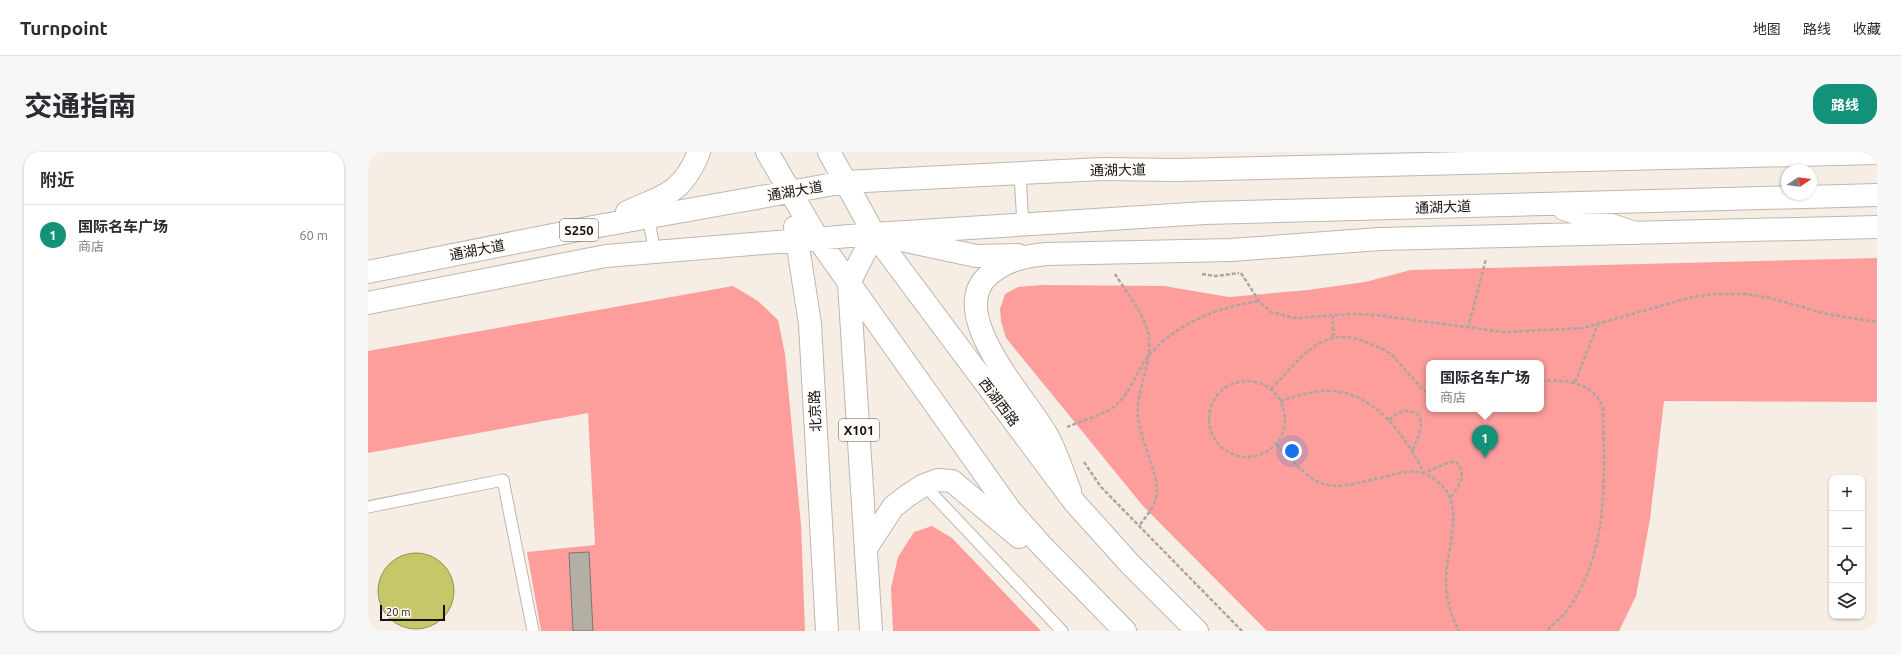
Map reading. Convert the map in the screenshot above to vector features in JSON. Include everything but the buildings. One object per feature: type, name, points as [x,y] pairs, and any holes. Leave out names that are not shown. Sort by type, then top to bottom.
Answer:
[{"type":"main road","points":[[593,227],[672,192],[685,180],[699,152]]},
{"type":"main road","points":[[767,152],[790,192],[807,240],[849,283],[1010,510],[1125,631]]},
{"type":"main road","name":"西湖西路","points":[[829,152],[874,234],[1075,503],[1130,564],[1197,631]]},
{"type":"main road","points":[[1472,152],[1512,162]]},
{"type":"main road","name":"通湖大道","points":[[368,272],[593,227],[845,182],[1102,169],[1177,170],[1877,152]]},
{"type":"main road","name":"通湖大道","points":[[368,303],[606,256],[874,234],[1205,213],[1877,194]]},
{"type":"main road","points":[[1549,204],[1635,233]]},
{"type":"main road","points":[[849,283],[874,234],[976,256],[1231,250],[1380,239],[1877,227]]},
{"type":"main road","name":"北京路","points":[[807,240],[810,324],[827,631]]},
{"type":"main road","points":[[1032,255],[1012,260],[996,268],[982,279],[976,299],[977,318],[985,340],[1048,437],[1075,503]]},
{"type":"main road","name":"X101","points":[[849,283],[872,631]]},
{"type":"main road","points":[[867,547],[893,507],[924,485],[938,480],[952,481],[1020,537],[1059,563]]},
{"type":"lane","points":[[1020,174],[1023,225]]},
{"type":"lane","points":[[648,217],[655,252]]},
{"type":"lane","points":[[368,507],[503,480],[533,631]]},
{"type":"lane","points":[[924,485],[1062,631]]},
{"type":"path","points":[[1468,328],[1488,254]]},
{"type":"path","points":[[1114,271],[1145,322],[1149,338],[1147,368],[1138,399],[1138,419],[1157,489],[1154,505],[1139,526]]},
{"type":"path","points":[[1199,274],[1215,276],[1249,272]]},
{"type":"path","points":[[1241,273],[1259,301],[1271,312],[1295,318],[1376,315],[1503,332],[1583,328],[1692,297],[1717,294],[1746,294],[1771,298],[1827,314],[1877,322]]},
{"type":"path","points":[[1061,430],[1114,407],[1125,396],[1147,358],[1172,334],[1220,310],[1236,305],[1259,301]]},
{"type":"path","points":[[1333,316],[1333,337]]},
{"type":"path","points":[[1575,382],[1598,324]]},
{"type":"path","points":[[1271,389],[1308,351],[1323,339],[1333,337],[1355,337],[1379,347],[1392,355],[1426,391]]},
{"type":"path","points":[[1246,381],[1259,383],[1271,389],[1280,401],[1284,410],[1285,422],[1282,434],[1276,444],[1267,452],[1256,457],[1244,458],[1232,455],[1222,449],[1213,438],[1209,426],[1209,412],[1213,400],[1222,390],[1233,383],[1246,381]]},
{"type":"path","points":[[1544,381],[1575,382],[1594,393],[1600,400],[1603,410],[1604,494],[1599,534],[1588,574],[1565,612],[1546,631]]},
{"type":"path","points":[[1280,401],[1308,393],[1329,391],[1345,392],[1361,397],[1389,420],[1412,452],[1424,473]]},
{"type":"path","points":[[1389,420],[1399,412],[1407,410],[1419,415],[1421,431],[1412,452]]},
{"type":"path","points":[[1276,444],[1307,476],[1323,485],[1338,487],[1413,470],[1429,475],[1444,487],[1450,498],[1453,510],[1446,582],[1448,604],[1453,620],[1459,631]]},
{"type":"path","points":[[1081,458],[1101,488],[1242,631]]},
{"type":"path","points":[[1424,473],[1450,462],[1456,462],[1463,473],[1460,484],[1450,498]]},
{"type":"shaded area","points":[[1877,258],[1877,402],[1664,401],[1650,519],[1636,596],[1619,631],[1267,631],[1143,506],[1006,338],[1001,321],[1000,309],[1005,294],[1018,287],[1042,285],[1164,286],[1229,297],[1308,290],[1365,282],[1411,270]]},
{"type":"shaded area","points":[[733,286],[758,301],[778,320],[785,354],[801,525],[805,631],[541,631],[527,552],[595,545],[588,413],[368,453],[368,351]]},
{"type":"shaded area","points":[[932,526],[952,538],[1041,631],[893,631],[891,588],[898,557],[914,532]]},
{"type":"shaded area","points":[[416,553],[430,556],[443,564],[451,577],[454,591],[451,605],[443,618],[430,626],[416,629],[402,626],[389,618],[381,605],[378,591],[381,577],[389,564],[402,556]]},
{"type":"place","name":"国际名车广场","points":[[1485,458]]}]
